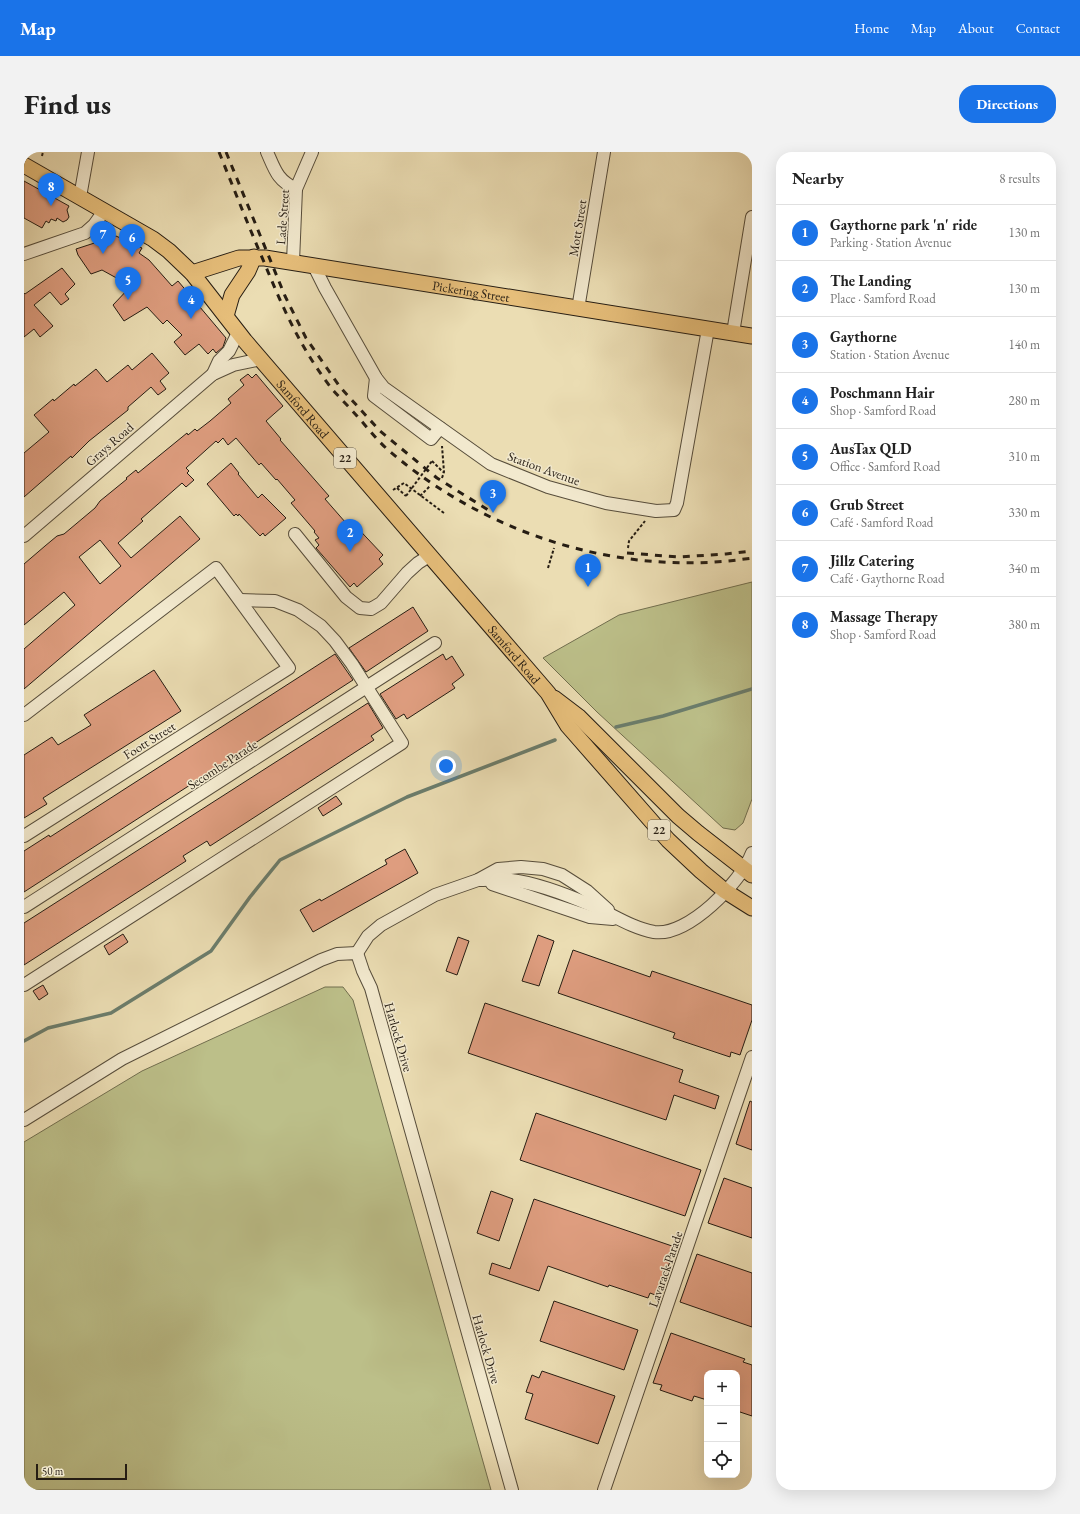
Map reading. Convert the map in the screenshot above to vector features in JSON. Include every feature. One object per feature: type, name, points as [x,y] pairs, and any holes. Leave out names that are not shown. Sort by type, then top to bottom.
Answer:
[{"type":"main road","name":"Samford Road","points":[[24,165],[161,244],[177,257],[192,273],[238,333],[548,694],[568,726],[640,809],[688,860],[725,891],[752,908]]},
{"type":"main road","name":"Pickering Street","points":[[192,273],[239,258],[254,257],[752,336]]},
{"type":"main road","points":[[226,316],[232,294],[248,272],[254,257]]},
{"type":"main road","name":"Samford Road","points":[[548,694],[579,716],[678,816],[748,872]]},
{"type":"street","points":[[80,198],[88,152]]},
{"type":"street","points":[[267,152],[275,172],[285,184],[296,189]]},
{"type":"street","name":"Lade Street","points":[[293,262],[296,189],[312,152]]},
{"type":"street","name":"Mott Street","points":[[578,309],[604,152]]},
{"type":"street","points":[[24,254],[85,233],[94,225],[104,211]]},
{"type":"street","points":[[733,333],[752,217]]},
{"type":"street","name":"Station Avenue","points":[[314,266],[376,378],[384,388],[491,464],[548,487],[606,503],[656,511],[674,510],[677,503],[708,329]]},
{"type":"street","name":"Grays Road","points":[[213,374],[219,361],[229,351],[238,333]]},
{"type":"street","name":"Grays Road","points":[[24,536],[213,374],[233,365],[261,359]]},
{"type":"street","points":[[294,534],[346,597],[360,608],[371,609],[381,603],[407,573],[429,556]]},
{"type":"street","points":[[24,715],[216,568],[240,600],[275,601],[298,610],[321,626],[335,641],[367,687],[402,743],[24,985]]},
{"type":"street","name":"Foott Street","points":[[24,836],[289,668],[240,600]]},
{"type":"street","name":"Secombe Parade","points":[[24,908],[435,643]]},
{"type":"street","points":[[478,880],[512,880],[542,887],[581,901],[617,919],[654,932],[670,930],[701,914],[748,872],[752,853]]},
{"type":"street","points":[[24,1120],[122,1059],[321,960],[337,954],[357,953],[368,936],[381,925],[435,895],[478,880],[498,869],[521,867],[543,869],[570,879],[601,903],[617,919]]},
{"type":"street","name":"Harlock Drive","points":[[357,953],[371,988],[512,1490]]},
{"type":"street","name":"Lavarack Parade","points":[[604,1490],[752,1057]]},
{"type":"path","points":[[42,156],[43,152]]},
{"type":"path","points":[[440,428],[444,472],[442,478]]},
{"type":"path","points":[[397,488],[406,496],[432,461],[444,472]]},
{"type":"path","points":[[393,490],[404,483],[444,513]]},
{"type":"path","points":[[420,496],[430,486]]},
{"type":"path","points":[[628,548],[629,541],[644,522],[656,511]]},
{"type":"path","points":[[548,568],[554,548]]},
{"type":"green space","points":[[752,582],[752,799],[743,823],[735,830],[723,828],[597,712],[543,658],[619,615]]},
{"type":"green space","points":[[325,987],[343,987],[353,1000],[491,1490],[24,1490],[24,1142],[142,1071]]},
{"type":"building","points":[[24,181],[69,206],[67,210],[69,217],[67,220],[63,222],[57,218],[56,221],[51,219],[49,223],[46,221],[42,228],[24,218]]},
{"type":"building","points":[[116,236],[142,248],[139,253],[149,260],[172,286],[178,281],[226,338],[223,347],[216,353],[213,349],[208,354],[199,344],[185,355],[174,342],[182,335],[167,320],[163,324],[147,307],[124,321],[113,305],[131,286],[102,270],[91,274],[78,255],[76,249]]},
{"type":"building","points":[[62,268],[75,284],[65,294],[69,299],[61,305],[50,292],[34,305],[53,326],[40,337],[34,329],[24,337],[24,293],[25,294]]},
{"type":"building","points":[[152,353],[169,373],[160,381],[166,389],[158,395],[151,387],[128,407],[128,410],[89,441],[72,458],[71,456],[24,497],[24,453],[49,432],[34,415],[53,399],[54,401],[74,384],[75,386],[96,369],[107,382],[128,365],[132,370]]},
{"type":"building","points":[[248,374],[252,378],[256,374],[283,406],[266,421],[281,439],[280,440],[329,496],[325,499],[346,523],[350,520],[383,555],[379,559],[383,564],[357,587],[354,583],[350,587],[316,548],[319,545],[315,540],[319,538],[314,532],[315,531],[291,503],[295,500],[261,463],[259,465],[236,438],[228,445],[223,438],[218,443],[216,441],[186,468],[189,471],[187,473],[194,480],[186,487],[182,483],[141,519],[143,521],[118,543],[131,558],[180,516],[200,539],[24,689],[24,649],[75,605],[64,592],[24,625],[24,564],[57,536],[64,534],[95,508],[100,501],[136,470],[138,473],[187,433],[188,435],[195,429],[197,431],[210,421],[231,403],[228,399],[244,385],[240,380]],"holes":[[[100,540],[121,566],[100,584],[79,557]]]},
{"type":"building","points":[[231,463],[258,498],[262,494],[286,518],[265,536],[263,533],[260,536],[239,514],[238,516],[236,514],[234,516],[207,484]]},
{"type":"building","points":[[413,607],[428,631],[366,672],[349,648]]},
{"type":"building","points":[[335,654],[353,680],[24,892],[24,851],[49,835],[50,837]]},
{"type":"building","points":[[443,654],[446,660],[452,656],[464,675],[452,684],[455,688],[407,719],[404,714],[396,719],[380,694]]},
{"type":"building","points":[[154,670],[181,711],[43,798],[47,804],[24,818],[24,755],[52,737],[58,745],[91,725],[84,715]]},
{"type":"building","points":[[368,703],[383,728],[371,736],[374,740],[210,846],[207,841],[183,856],[186,861],[24,965],[24,923]]},
{"type":"building","points":[[336,796],[342,804],[323,816],[318,808]]},
{"type":"building","points":[[405,849],[418,873],[313,932],[300,910],[320,899],[321,901],[387,864],[385,860]]},
{"type":"building","points":[[123,934],[128,942],[109,955],[104,946]]},
{"type":"building","points":[[538,935],[554,941],[539,986],[522,981]]},
{"type":"building","points":[[458,937],[469,941],[457,975],[446,971]]},
{"type":"building","points":[[573,950],[650,977],[652,971],[752,1005],[752,1020],[740,1055],[731,1052],[730,1057],[673,1038],[675,1033],[558,993]]},
{"type":"building","points":[[43,985],[48,994],[39,1000],[33,991]]},
{"type":"building","points":[[485,1003],[683,1070],[679,1082],[719,1096],[715,1109],[674,1095],[666,1120],[468,1053]]},
{"type":"building","points":[[750,1101],[752,1102],[752,1150],[736,1144]]},
{"type":"building","points":[[536,1113],[701,1170],[685,1216],[520,1160]]},
{"type":"building","points":[[724,1178],[752,1188],[752,1238],[708,1223]]},
{"type":"building","points":[[491,1191],[513,1199],[499,1241],[477,1233]]},
{"type":"building","points":[[534,1199],[675,1247],[658,1296],[650,1293],[648,1298],[609,1285],[608,1287],[548,1266],[539,1291],[489,1274],[492,1263],[510,1269]]},
{"type":"building","points":[[697,1254],[752,1273],[752,1327],[680,1302]]},
{"type":"building","points":[[554,1301],[638,1330],[624,1370],[540,1341]]},
{"type":"building","points":[[671,1333],[745,1359],[743,1362],[752,1365],[752,1416],[740,1412],[740,1370],[704,1370],[704,1399],[694,1396],[692,1401],[660,1390],[662,1385],[653,1383]]},
{"type":"building","points":[[542,1371],[615,1396],[598,1444],[525,1419],[533,1394],[526,1392],[532,1375],[539,1378]]},
{"type":"waterway","points":[[616,727],[663,716],[752,689]]},
{"type":"waterway","points":[[24,1041],[48,1028],[111,1013],[211,951],[250,897],[280,860],[407,797],[555,740]]},
{"type":"railway","points":[[219,152],[281,303],[304,348],[332,389],[379,441],[426,479],[468,505],[512,527],[558,543],[605,555],[654,562],[703,563],[752,558]]},
{"type":"railway","points":[[226,152],[285,296],[306,338],[340,387],[380,431],[437,478],[493,513]]},
{"type":"railway","points":[[627,553],[679,557],[752,551]]},
{"type":"place","name":"Massage Therapy","points":[[51,206]]},
{"type":"place","name":"Jillz Catering","points":[[103,254]]},
{"type":"place","name":"Grub Street","points":[[132,257]]},
{"type":"place","name":"AusTax QLD","points":[[128,300]]},
{"type":"place","name":"Poschmann Hair","points":[[191,319]]},
{"type":"place","name":"Gaythorne","points":[[493,513]]},
{"type":"place","name":"The Landing","points":[[350,552]]},
{"type":"place","name":"Gaythorne park 'n' ride","points":[[588,587]]}]
